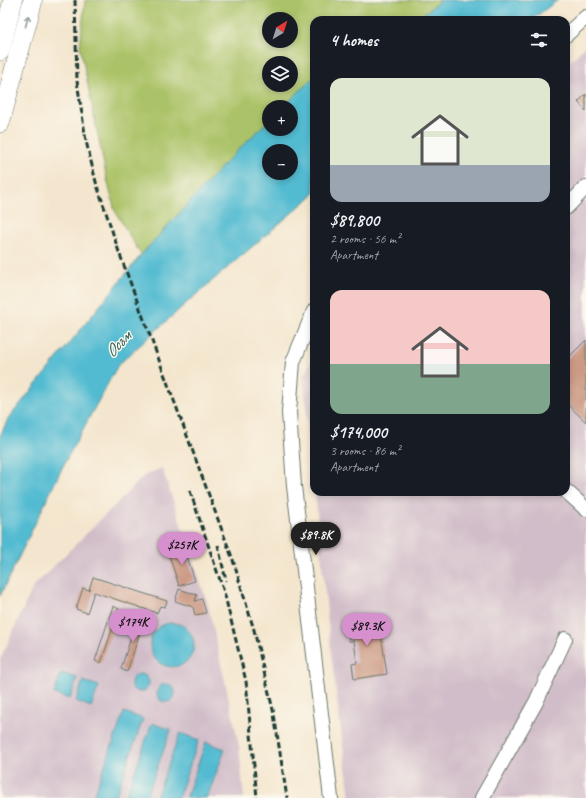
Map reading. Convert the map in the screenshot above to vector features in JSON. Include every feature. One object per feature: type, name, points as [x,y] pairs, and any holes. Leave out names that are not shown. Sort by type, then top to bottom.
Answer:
[{"type":"main road","points":[[0,51],[13,0]]},
{"type":"main road","points":[[0,123],[33,0]]},
{"type":"street","points":[[570,31],[586,16]]},
{"type":"street","points":[[570,204],[586,187]]},
{"type":"street","points":[[310,321],[293,362],[289,412],[294,486],[331,798]]},
{"type":"street","points":[[570,495],[586,509]]},
{"type":"street","points":[[482,798],[536,702],[564,639]]},
{"type":"shaded area","points":[[586,45],[586,798],[350,798],[331,653],[315,496],[570,496],[570,62]]},
{"type":"shaded area","points":[[310,364],[310,445],[303,376]]},
{"type":"shaded area","points":[[162,468],[208,605],[239,745],[244,798],[207,798],[225,749],[206,742],[186,798],[178,798],[199,740],[180,733],[156,798],[146,798],[171,730],[152,723],[125,798],[115,798],[143,719],[124,712],[93,798],[0,798],[0,660],[33,587],[145,475]],"holes":[[[113,607],[119,609],[101,663],[95,661]],[[139,615],[144,617],[127,671],[121,669]],[[173,623],[180,624],[185,627],[193,636],[193,655],[179,667],[165,667],[159,664],[154,659],[149,647]]]},
{"type":"green space","points":[[85,0],[441,0],[421,16],[310,16],[310,81],[290,100],[262,100],[262,127],[229,159],[141,255],[115,211],[106,175],[80,46]]},
{"type":"water","points":[[441,0],[558,0],[536,16],[421,16]]},
{"type":"water","name":"Осъм","points":[[310,81],[310,197],[191,299],[118,365],[65,462],[0,596],[0,436],[8,419],[141,255],[229,159],[262,127],[262,136],[298,136],[298,100],[290,100]]},
{"type":"water","points":[[168,623],[176,623],[181,624],[188,629],[193,636],[193,654],[188,661],[181,666],[168,667],[160,664],[153,657],[150,649],[150,641],[153,633],[160,626]]},
{"type":"water","points":[[61,673],[77,678],[70,699],[54,694]]},
{"type":"water","points":[[140,674],[146,677],[149,683],[146,689],[140,692],[134,689],[131,683],[134,677]]},
{"type":"water","points":[[83,681],[99,686],[91,707],[76,701]]},
{"type":"water","points":[[166,684],[172,687],[175,693],[172,699],[166,702],[160,699],[157,693],[160,687]]},
{"type":"water","points":[[124,712],[143,719],[115,798],[93,798]]},
{"type":"water","points":[[152,723],[171,730],[146,798],[125,798]]},
{"type":"water","points":[[180,733],[199,740],[178,798],[156,798]]},
{"type":"water","points":[[206,742],[225,749],[207,798],[186,798]]},
{"type":"building","points":[[586,94],[586,111],[578,102]]},
{"type":"building","points":[[586,340],[586,422],[570,407],[570,356]]},
{"type":"building","points":[[184,547],[195,581],[179,586],[168,552]]},
{"type":"building","points":[[93,577],[167,601],[165,607],[160,606],[157,613],[94,592],[87,613],[76,609],[83,588],[89,590]]},
{"type":"building","points":[[179,589],[197,595],[195,601],[202,599],[206,613],[195,615],[193,607],[175,601]]},
{"type":"building","points":[[113,606],[119,609],[101,663],[95,661]]},
{"type":"building","points":[[138,615],[145,617],[127,672],[121,669]]},
{"type":"building","points":[[378,616],[387,674],[354,679],[352,664],[357,663],[354,641],[349,641],[346,621]]},
{"type":"railway","points":[[75,0],[77,81],[86,141],[96,182],[119,252],[233,560],[254,630],[274,714],[287,798]]},
{"type":"railway","points":[[190,491],[224,592],[246,681],[257,798]]},
{"type":"railway","points":[[218,545],[226,581]]}]
